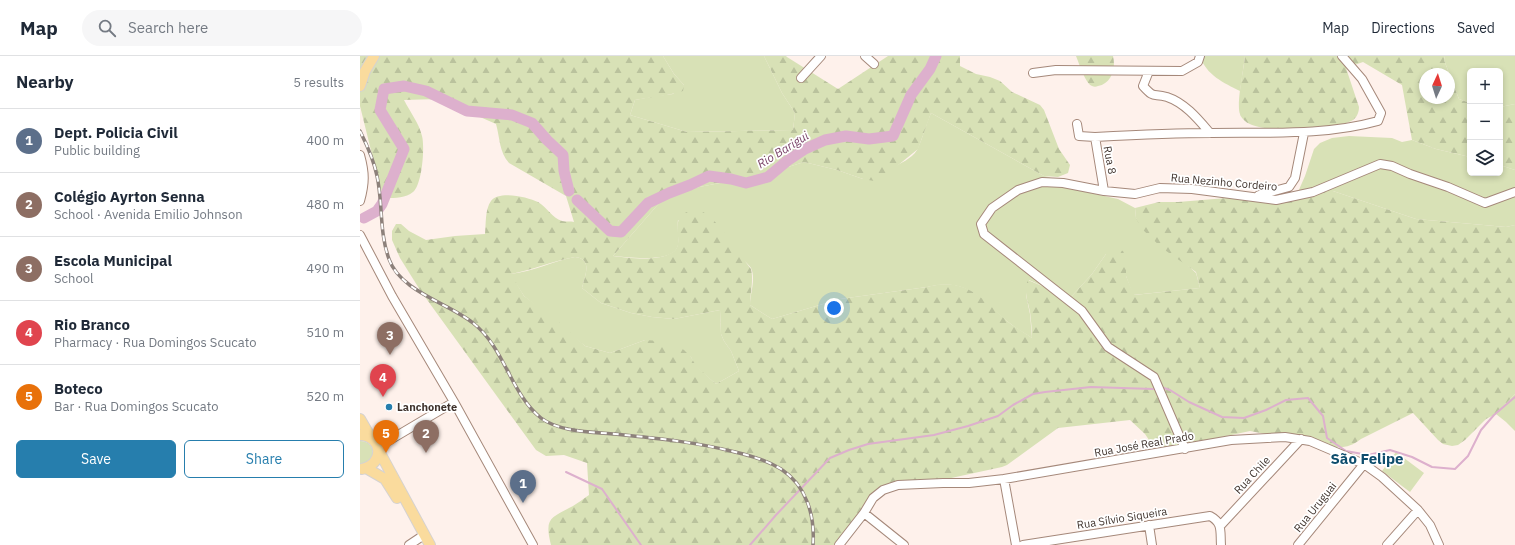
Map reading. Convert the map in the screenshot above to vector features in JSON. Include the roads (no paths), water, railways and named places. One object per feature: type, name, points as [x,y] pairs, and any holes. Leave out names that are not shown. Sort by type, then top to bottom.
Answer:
[{"type":"main road","points":[[360,86],[364,71],[374,56]]},
{"type":"main road","points":[[360,419],[378,449],[423,539]]},
{"type":"main road","points":[[360,435],[371,438]]},
{"type":"main road","points":[[363,468],[376,462],[378,449]]},
{"type":"main road","points":[[363,468],[385,479],[423,539],[430,545]]},
{"type":"street","points":[[800,78],[821,56]]},
{"type":"street","points":[[865,56],[874,64]]},
{"type":"street","points":[[1033,73],[1056,70],[1182,71],[1198,62],[1200,56]]},
{"type":"street","points":[[1095,136],[1210,132],[1304,133],[1356,127],[1378,122],[1381,113],[1362,79],[1342,56]]},
{"type":"street","points":[[1149,71],[1143,86],[1152,96],[1167,97],[1180,104],[1194,114],[1210,132]]},
{"type":"street","name":"Rua 8","points":[[1077,124],[1079,136],[1095,136],[1104,191]]},
{"type":"street","points":[[1252,196],[1289,187],[1295,178],[1304,133]]},
{"type":"street","points":[[360,155],[364,172],[364,188],[360,201]]},
{"type":"street","name":"Rua Nezinho Cordeiro","points":[[1186,448],[1154,377],[1108,347],[1082,312],[984,234],[981,224],[992,208],[1018,190],[1042,182],[1063,183],[1104,191],[1135,194],[1160,188],[1184,188],[1276,200],[1313,192],[1380,164],[1392,166],[1485,203],[1515,192]]},
{"type":"street","points":[[360,235],[392,296],[454,402],[533,545]]},
{"type":"street","points":[[378,449],[454,402]]},
{"type":"street","name":"Rua José Real Prado","points":[[839,545],[864,513],[872,498],[883,490],[898,485],[969,483],[1004,479],[1231,440],[1285,436],[1310,441],[1364,464],[1382,477],[1418,510],[1430,525],[1439,545]]},
{"type":"street","name":"Rua Chile","points":[[1220,526],[1301,439]]},
{"type":"street","name":"Rua Uruguai","points":[[1298,545],[1364,464]]},
{"type":"street","points":[[1004,479],[1016,545]]},
{"type":"street","points":[[1387,545],[1418,510]]},
{"type":"street","points":[[864,513],[904,545]]},
{"type":"street","name":"Rua Sílvio Siqueira","points":[[1023,545],[1149,524],[1210,516],[1218,520],[1220,526]]},
{"type":"street","points":[[1149,524],[1152,545]]},
{"type":"street","points":[[1220,526],[1221,545]]},
{"type":"street","points":[[409,545],[423,539]]},
{"type":"waterway","name":"Rio Barigui","points":[[577,200],[610,231],[621,232],[648,203],[709,176],[746,183],[768,177],[787,161],[805,149],[825,140],[846,136],[869,139],[893,136],[911,95],[930,69],[936,56]]},
{"type":"waterway","name":"Rio Barigui","points":[[364,218],[377,211],[382,204],[404,149],[380,110],[384,89],[404,86],[426,91],[467,111],[512,115],[532,123],[563,155],[564,171],[569,191]]},
{"type":"waterway","points":[[750,545],[830,458],[849,450],[868,444],[934,435],[968,426],[998,416],[1013,405],[1033,394],[1091,387],[1153,389]]},
{"type":"waterway","points":[[1161,387],[1170,390],[1189,402],[1222,417],[1244,418],[1266,410],[1286,400],[1308,398],[1323,416],[1327,438],[1346,451],[1368,455],[1390,450],[1412,457],[1432,467],[1455,469],[1468,456],[1481,430],[1494,415],[1515,397]]},
{"type":"waterway","points":[[566,472],[602,489],[641,545]]},
{"type":"railway","points":[[360,131],[376,170],[379,186],[382,228],[389,259],[395,270],[403,280],[414,288],[463,316],[484,333],[493,345],[514,384],[530,408],[548,423],[567,429],[690,443],[741,454],[770,463],[790,476],[797,484],[808,502],[811,513],[813,545]]},
{"type":"place","name":"Escola Municipal","points":[[390,355]]},
{"type":"place","name":"Rio Branco","points":[[383,397]]},
{"type":"place","name":"Lanchonete","points":[[389,407]]},
{"type":"place","name":"Boteco","points":[[386,453]]},
{"type":"place","name":"Colégio Ayrton Senna","points":[[426,453]]},
{"type":"place","name":"Dept. Policia Civil","points":[[523,503]]},
{"type":"district","name":"São Felipe","points":[[1367,459]]}]
